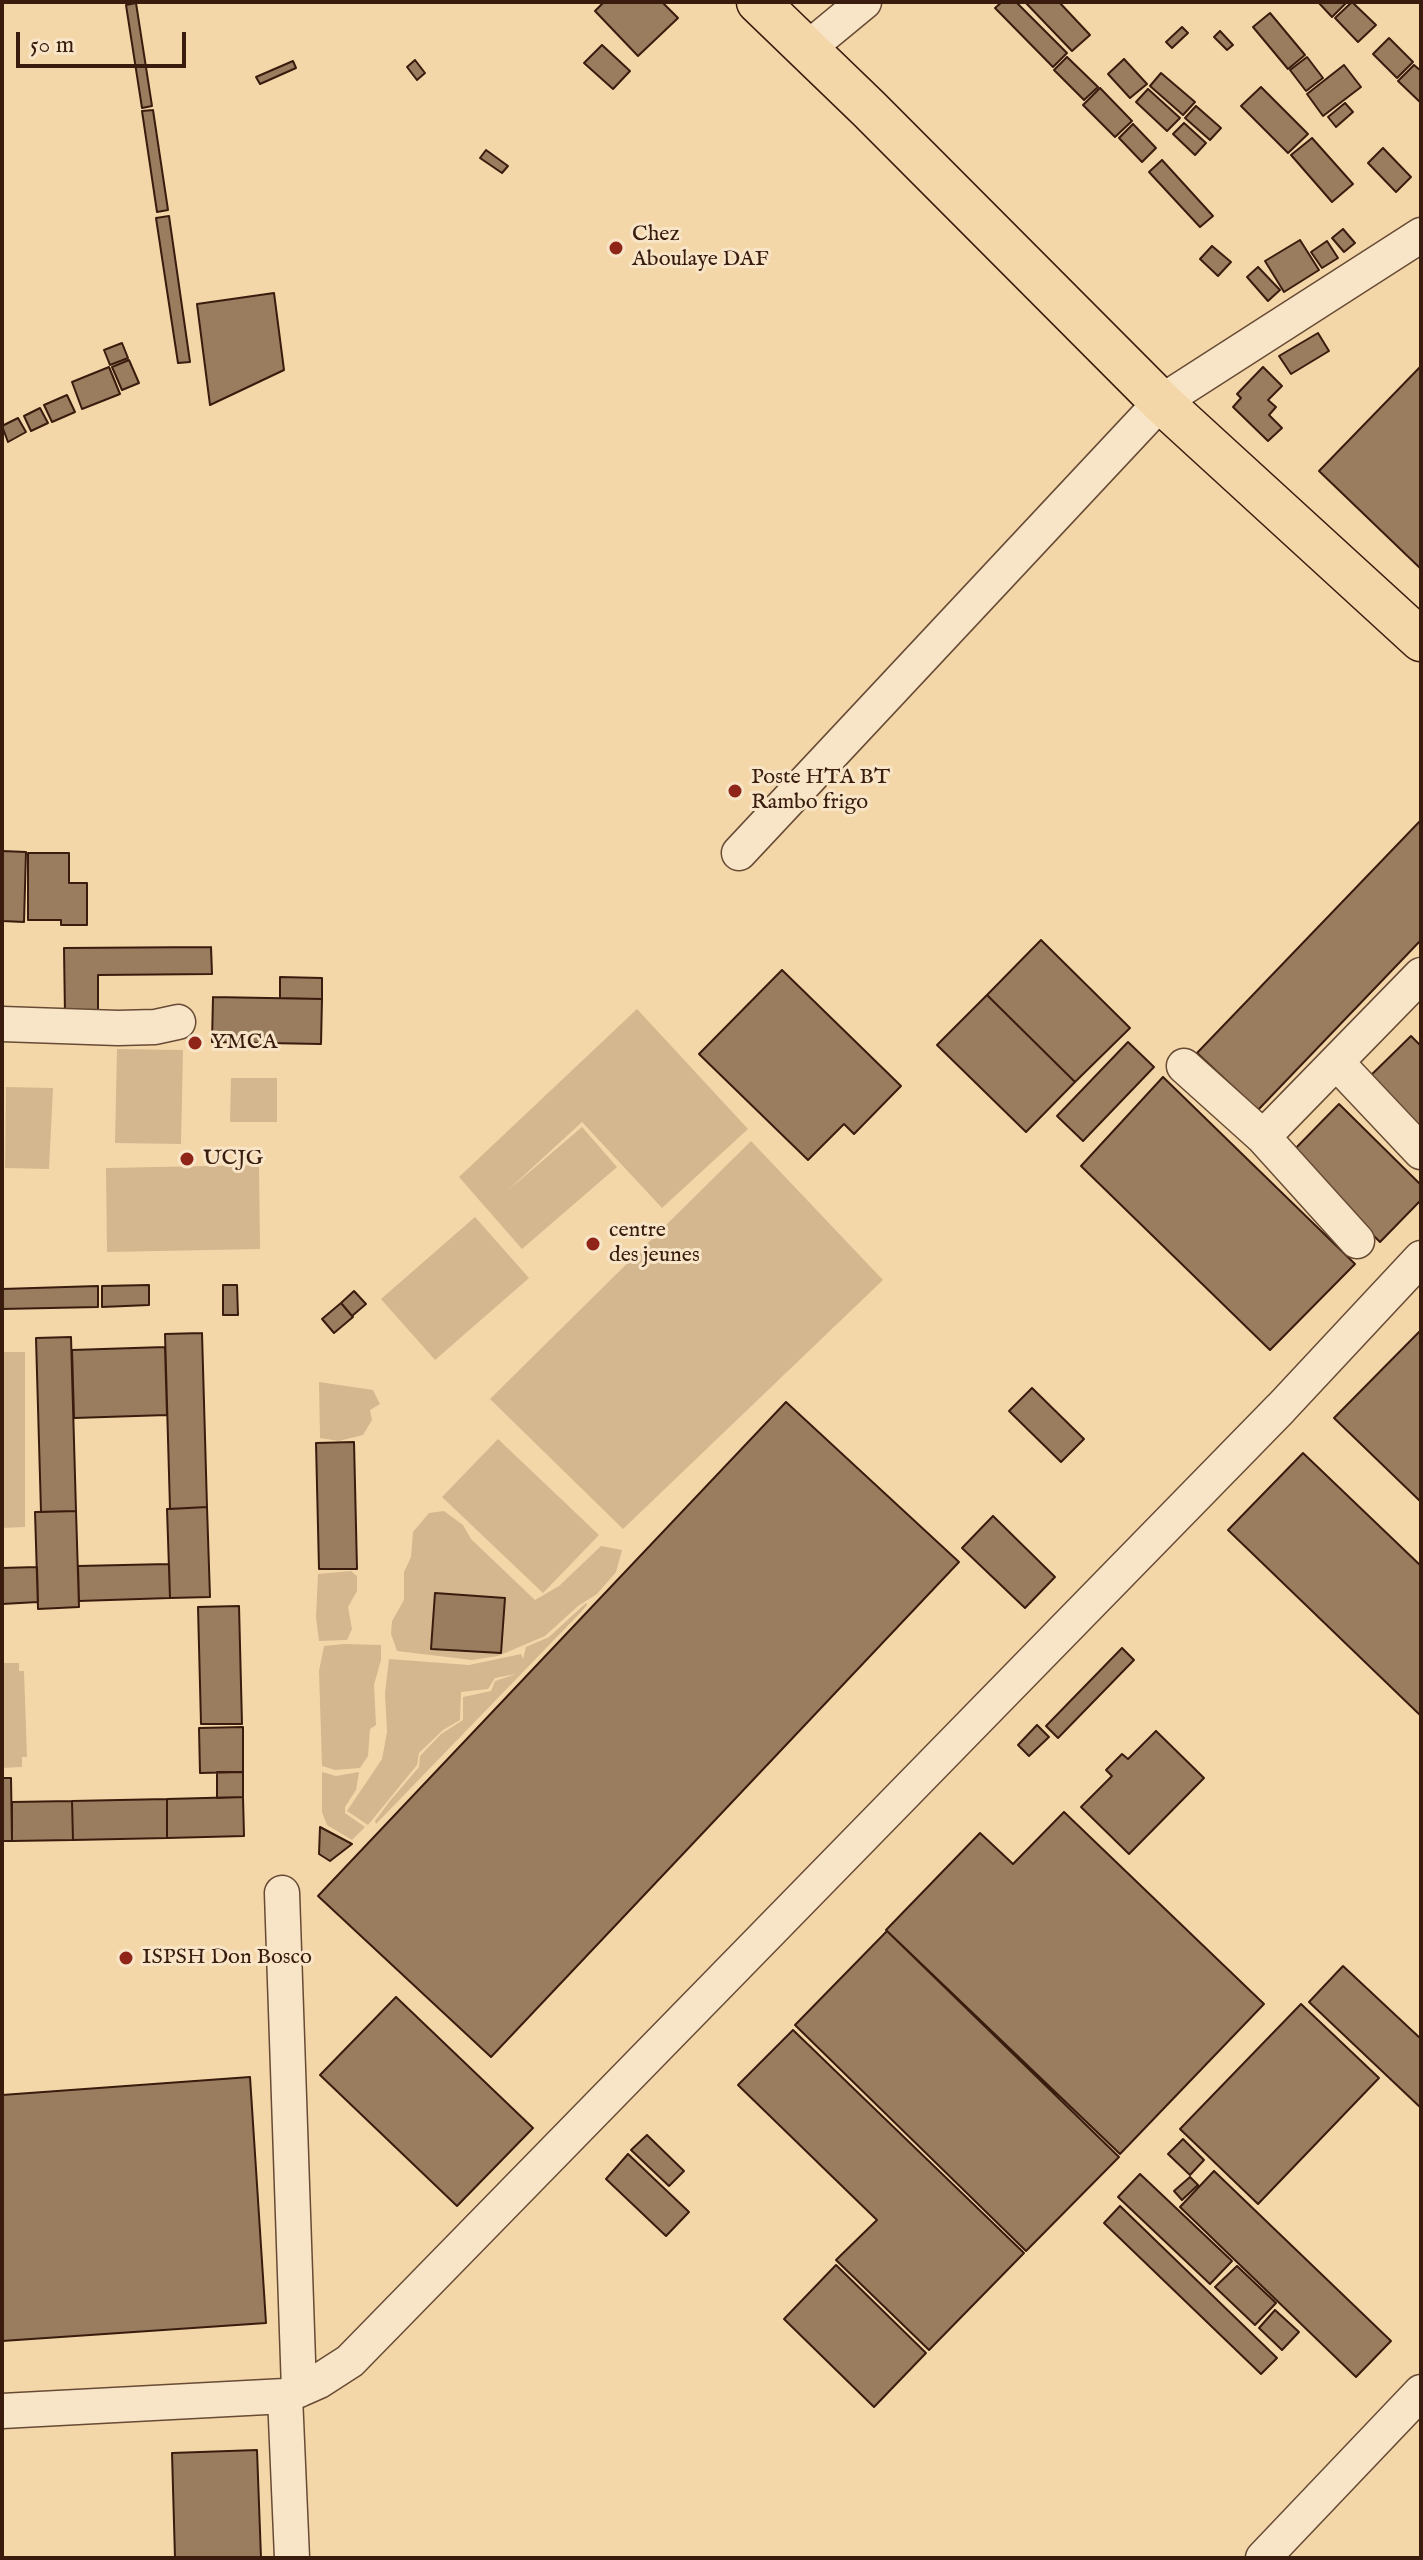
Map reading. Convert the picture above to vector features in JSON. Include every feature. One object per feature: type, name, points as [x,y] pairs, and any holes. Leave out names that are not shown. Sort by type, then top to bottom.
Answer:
[{"type":"main road","points":[[758,2],[1161,402],[1421,640]]},
{"type":"lane","points":[[807,49],[864,2]]},
{"type":"lane","points":[[739,853],[1161,402],[1421,235]]},
{"type":"lane","points":[[1263,1137],[1337,1063],[1415,995]]},
{"type":"lane","points":[[2,1024],[118,1028],[155,1027],[178,1022]]},
{"type":"lane","points":[[1337,1063],[1421,1152]]},
{"type":"lane","points":[[1184,1066],[1263,1137],[1357,1241]]},
{"type":"lane","points":[[2,2411],[292,2393],[319,2381],[350,2361],[1270,1420],[1421,1258]]},
{"type":"lane","points":[[282,1893],[292,2393],[292,2558]]},
{"type":"lane","points":[[1263,2558],[1421,2392]]},
{"type":"shaded area","points":[[637,1009],[748,1129],[662,1208],[582,1122],[506,1192],[582,1127],[617,1167],[522,1249],[459,1177]]},
{"type":"shaded area","points":[[117,1049],[183,1050],[181,1144],[115,1143]]},
{"type":"shaded area","points":[[231,1078],[277,1078],[277,1122],[230,1122]]},
{"type":"shaded area","points":[[6,1087],[53,1088],[49,1169],[5,1168]]},
{"type":"shaded area","points":[[751,1141],[883,1280],[623,1529],[490,1399]]},
{"type":"shaded area","points":[[259,1165],[260,1249],[107,1252],[106,1168]]},
{"type":"shaded area","points":[[475,1217],[529,1278],[435,1360],[381,1299]]},
{"type":"shaded area","points":[[2,1352],[25,1352],[25,1527],[2,1528]]},
{"type":"shaded area","points":[[319,1382],[373,1390],[380,1404],[370,1410],[372,1420],[363,1435],[339,1441],[320,1438]]},
{"type":"shaded area","points":[[498,1439],[599,1535],[543,1593],[442,1497]]},
{"type":"shaded area","points":[[444,1511],[463,1525],[471,1539],[535,1600],[559,1586],[601,1546],[622,1550],[616,1572],[597,1594],[578,1606],[545,1636],[498,1656],[472,1660],[397,1651],[391,1634],[392,1621],[404,1600],[404,1572],[411,1557],[413,1532],[429,1513]]},
{"type":"shaded area","points":[[351,1571],[357,1576],[357,1591],[348,1607],[352,1629],[347,1640],[319,1641],[316,1617],[318,1574]]},
{"type":"shaded area","points":[[586,1603],[581,1612],[376,1824],[389,1802],[419,1767],[420,1756],[441,1734],[463,1720],[463,1697],[491,1691],[495,1681],[516,1674],[495,1678],[488,1689],[461,1692],[460,1720],[443,1730],[419,1753],[417,1765],[368,1825],[347,1811],[382,1759],[387,1732],[385,1693],[389,1659],[469,1665],[521,1654],[523,1659],[526,1647],[549,1637]]},
{"type":"shaded area","points":[[381,1645],[381,1660],[374,1685],[376,1725],[370,1729],[368,1756],[360,1768],[335,1770],[322,1766],[319,1671],[324,1646]]},
{"type":"shaded area","points":[[2,1663],[19,1663],[19,1671],[24,1671],[27,1757],[22,1757],[22,1767],[2,1768]]},
{"type":"shaded area","points":[[322,1772],[336,1776],[359,1772],[356,1790],[345,1807],[345,1813],[365,1827],[352,1840],[327,1825],[322,1812]]},
{"type":"building","points":[[604,2],[662,2],[678,18],[638,56],[595,11]]},
{"type":"building","points":[[1002,2],[1016,2],[1067,53],[1053,67],[995,8]]},
{"type":"building","points":[[1025,2],[1059,2],[1090,35],[1072,51]]},
{"type":"building","points":[[1318,2],[1347,2],[1332,17]]},
{"type":"building","points":[[1352,2],[1376,25],[1358,42],[1335,18]]},
{"type":"building","points":[[136,3],[152,106],[142,108],[126,5]]},
{"type":"building","points":[[1270,13],[1305,55],[1288,69],[1253,27]]},
{"type":"building","points":[[1182,27],[1188,33],[1172,48],[1166,42]]},
{"type":"building","points":[[1220,31],[1233,45],[1227,50],[1214,37]]},
{"type":"building","points":[[1389,38],[1413,62],[1397,78],[1373,54]]},
{"type":"building","points":[[602,45],[630,71],[613,89],[584,63]]},
{"type":"building","points":[[1067,57],[1098,87],[1084,100],[1054,70]]},
{"type":"building","points":[[1307,57],[1323,78],[1306,91],[1290,70]]},
{"type":"building","points":[[1124,59],[1147,84],[1130,98],[1108,74]]},
{"type":"building","points":[[415,60],[425,73],[417,80],[407,67]]},
{"type":"building","points":[[293,61],[296,68],[260,84],[256,77]]},
{"type":"building","points":[[1344,65],[1361,87],[1323,116],[1307,94]]},
{"type":"building","points":[[1414,65],[1421,71],[1421,103],[1398,81]]},
{"type":"building","points":[[1161,73],[1195,102],[1183,115],[1150,86]]},
{"type":"building","points":[[1261,87],[1308,134],[1288,153],[1241,106]]},
{"type":"building","points":[[1100,88],[1132,121],[1115,137],[1083,105]]},
{"type":"building","points":[[1148,89],[1180,118],[1167,131],[1136,102]]},
{"type":"building","points":[[1345,103],[1353,112],[1336,127],[1328,117]]},
{"type":"building","points":[[1196,106],[1221,128],[1210,140],[1185,118]]},
{"type":"building","points":[[153,110],[168,210],[157,212],[142,111]]},
{"type":"building","points":[[1184,123],[1206,143],[1195,155],[1173,134]]},
{"type":"building","points":[[1133,124],[1156,148],[1142,162],[1119,138]]},
{"type":"building","points":[[1312,138],[1353,184],[1332,202],[1291,155]]},
{"type":"building","points":[[1383,148],[1411,177],[1396,192],[1368,163]]},
{"type":"building","points":[[486,150],[508,166],[502,173],[480,158]]},
{"type":"building","points":[[1162,160],[1213,216],[1200,227],[1149,172]]},
{"type":"building","points":[[169,216],[190,362],[178,363],[156,218]]},
{"type":"building","points":[[1343,229],[1355,243],[1344,252],[1332,238]]},
{"type":"building","points":[[1300,240],[1319,270],[1284,292],[1265,261]]},
{"type":"building","points":[[1327,241],[1338,258],[1322,268],[1311,252]]},
{"type":"building","points":[[1212,246],[1231,262],[1218,276],[1200,259]]},
{"type":"building","points":[[1258,267],[1280,290],[1268,301],[1247,277]]},
{"type":"building","points":[[274,293],[284,370],[210,405],[197,304]]},
{"type":"building","points":[[1318,333],[1329,351],[1291,374],[1279,356]]},
{"type":"building","points":[[122,343],[128,358],[110,365],[104,350]]},
{"type":"building","points":[[129,360],[139,383],[122,390],[112,367]]},
{"type":"building","points":[[1421,366],[1421,569],[1319,471]]},
{"type":"building","points":[[109,367],[120,394],[82,409],[72,382]]},
{"type":"building","points":[[1263,367],[1282,386],[1268,400],[1276,407],[1269,415],[1282,428],[1268,441],[1233,407],[1241,398],[1237,394]]},
{"type":"building","points":[[67,395],[75,412],[52,422],[44,405]]},
{"type":"building","points":[[40,408],[48,423],[31,431],[24,416]]},
{"type":"building","points":[[18,418],[26,432],[8,442],[2,426]]},
{"type":"building","points":[[1421,820],[1421,940],[1258,1110],[1197,1053]]},
{"type":"building","points":[[2,851],[26,852],[24,922],[2,921]]},
{"type":"building","points":[[28,853],[69,853],[69,883],[87,883],[87,925],[61,925],[61,920],[28,920]]},
{"type":"building","points":[[1041,940],[1130,1028],[1075,1082],[987,995]]},
{"type":"building","points":[[211,947],[212,974],[98,975],[98,1015],[65,1015],[64,948]]},
{"type":"building","points":[[782,970],[901,1086],[854,1134],[844,1124],[808,1160],[699,1054]]},
{"type":"building","points":[[280,977],[322,978],[322,999],[280,998]]},
{"type":"building","points":[[987,995],[1075,1082],[1026,1132],[937,1045]]},
{"type":"building","points":[[213,997],[322,999],[321,1044],[212,1042]]},
{"type":"building","points":[[1411,1036],[1421,1046],[1421,1143],[1362,1084]]},
{"type":"building","points":[[1128,1042],[1154,1067],[1083,1141],[1057,1116]]},
{"type":"building","points":[[1163,1077],[1355,1264],[1270,1350],[1081,1166]]},
{"type":"building","points":[[1339,1104],[1421,1185],[1421,1200],[1380,1242],[1290,1154]]},
{"type":"building","points":[[149,1285],[149,1305],[102,1307],[102,1286]]},
{"type":"building","points":[[223,1285],[237,1285],[238,1315],[223,1315]]},
{"type":"building","points":[[98,1286],[98,1307],[2,1309],[2,1289]]},
{"type":"building","points":[[354,1291],[366,1304],[352,1316],[341,1303]]},
{"type":"building","points":[[341,1303],[353,1317],[334,1333],[322,1319]]},
{"type":"building","points":[[1421,1330],[1421,1502],[1334,1418]]},
{"type":"building","points":[[202,1333],[207,1507],[170,1509],[165,1334]]},
{"type":"building","points":[[71,1337],[76,1511],[41,1512],[36,1338]]},
{"type":"building","points":[[165,1347],[167,1415],[74,1418],[72,1350]]},
{"type":"building","points":[[1032,1388],[1084,1439],[1061,1462],[1009,1411]]},
{"type":"building","points":[[786,1402],[959,1562],[491,2057],[318,1896]]},
{"type":"building","points":[[354,1442],[357,1569],[319,1569],[316,1443]]},
{"type":"building","points":[[1303,1453],[1421,1566],[1421,1716],[1228,1530]]},
{"type":"building","points":[[207,1507],[210,1597],[170,1598],[167,1509]]},
{"type":"building","points":[[76,1511],[79,1607],[38,1609],[35,1512]]},
{"type":"building","points":[[993,1516],[1055,1577],[1025,1608],[962,1548]]},
{"type":"building","points":[[169,1564],[170,1598],[79,1601],[78,1566]]},
{"type":"building","points":[[37,1567],[38,1602],[2,1604],[2,1568]]},
{"type":"building","points":[[435,1593],[505,1598],[501,1653],[431,1649]]},
{"type":"building","points":[[239,1606],[242,1724],[201,1724],[198,1607]]},
{"type":"building","points":[[1122,1648],[1134,1660],[1058,1738],[1046,1726]]},
{"type":"building","points":[[1037,1725],[1049,1737],[1029,1756],[1018,1745]]},
{"type":"building","points":[[243,1727],[243,1772],[200,1773],[199,1728]]},
{"type":"building","points":[[1156,1731],[1204,1778],[1129,1854],[1081,1807],[1112,1776],[1106,1770],[1122,1754],[1128,1759]]},
{"type":"building","points":[[217,1772],[243,1772],[243,1797],[217,1798]]},
{"type":"building","points":[[2,1778],[11,1778],[12,1841],[2,1841]]},
{"type":"building","points":[[243,1797],[244,1836],[167,1838],[167,1799]]},
{"type":"building","points":[[167,1799],[167,1838],[73,1840],[72,1801]]},
{"type":"building","points":[[72,1801],[73,1840],[12,1841],[12,1802]]},
{"type":"building","points":[[1064,1812],[1264,2004],[1120,2154],[886,1930],[980,1833],[1013,1864]]},
{"type":"building","points":[[320,1827],[352,1844],[330,1861],[319,1854]]},
{"type":"building","points":[[887,1931],[1119,2157],[1026,2251],[795,2025]]},
{"type":"building","points":[[1343,1966],[1421,2039],[1421,2108],[1309,2002]]},
{"type":"building","points":[[396,1997],[533,2128],[457,2206],[320,2075]]},
{"type":"building","points":[[1301,2004],[1379,2078],[1258,2204],[1180,2129]]},
{"type":"building","points":[[793,2030],[1024,2253],[929,2350],[836,2260],[877,2220],[738,2085]]},
{"type":"building","points":[[250,2077],[266,2323],[2,2341],[2,2095]]},
{"type":"building","points":[[647,2135],[684,2171],[669,2186],[631,2150]]},
{"type":"building","points":[[1183,2139],[1204,2160],[1190,2175],[1168,2154]]},
{"type":"building","points":[[628,2154],[689,2212],[666,2236],[606,2179]]},
{"type":"building","points":[[1214,2171],[1391,2341],[1356,2377],[1180,2207]]},
{"type":"building","points":[[1140,2174],[1232,2261],[1210,2284],[1118,2197]]},
{"type":"building","points":[[1190,2177],[1198,2185],[1182,2200],[1174,2191]]},
{"type":"building","points":[[1120,2206],[1277,2358],[1261,2374],[1104,2223]]},
{"type":"building","points":[[836,2265],[926,2353],[874,2407],[784,2319]]},
{"type":"building","points":[[1237,2266],[1276,2303],[1255,2325],[1215,2287]]},
{"type":"building","points":[[1275,2310],[1299,2332],[1282,2350],[1259,2328]]},
{"type":"building","points":[[257,2450],[261,2558],[175,2558],[172,2453]]},
{"type":"place","name":"Chez Aboulaye DAF","points":[[616,248]]},
{"type":"place","name":"Poste HTA BT Rambo frigo","points":[[735,791]]},
{"type":"place","name":"YMCA","points":[[195,1043]]},
{"type":"place","name":"UCJG","points":[[187,1159]]},
{"type":"place","name":"centre des jeunes","points":[[593,1244]]},
{"type":"place","name":"ISPSH Don Bosco","points":[[126,1958]]}]
